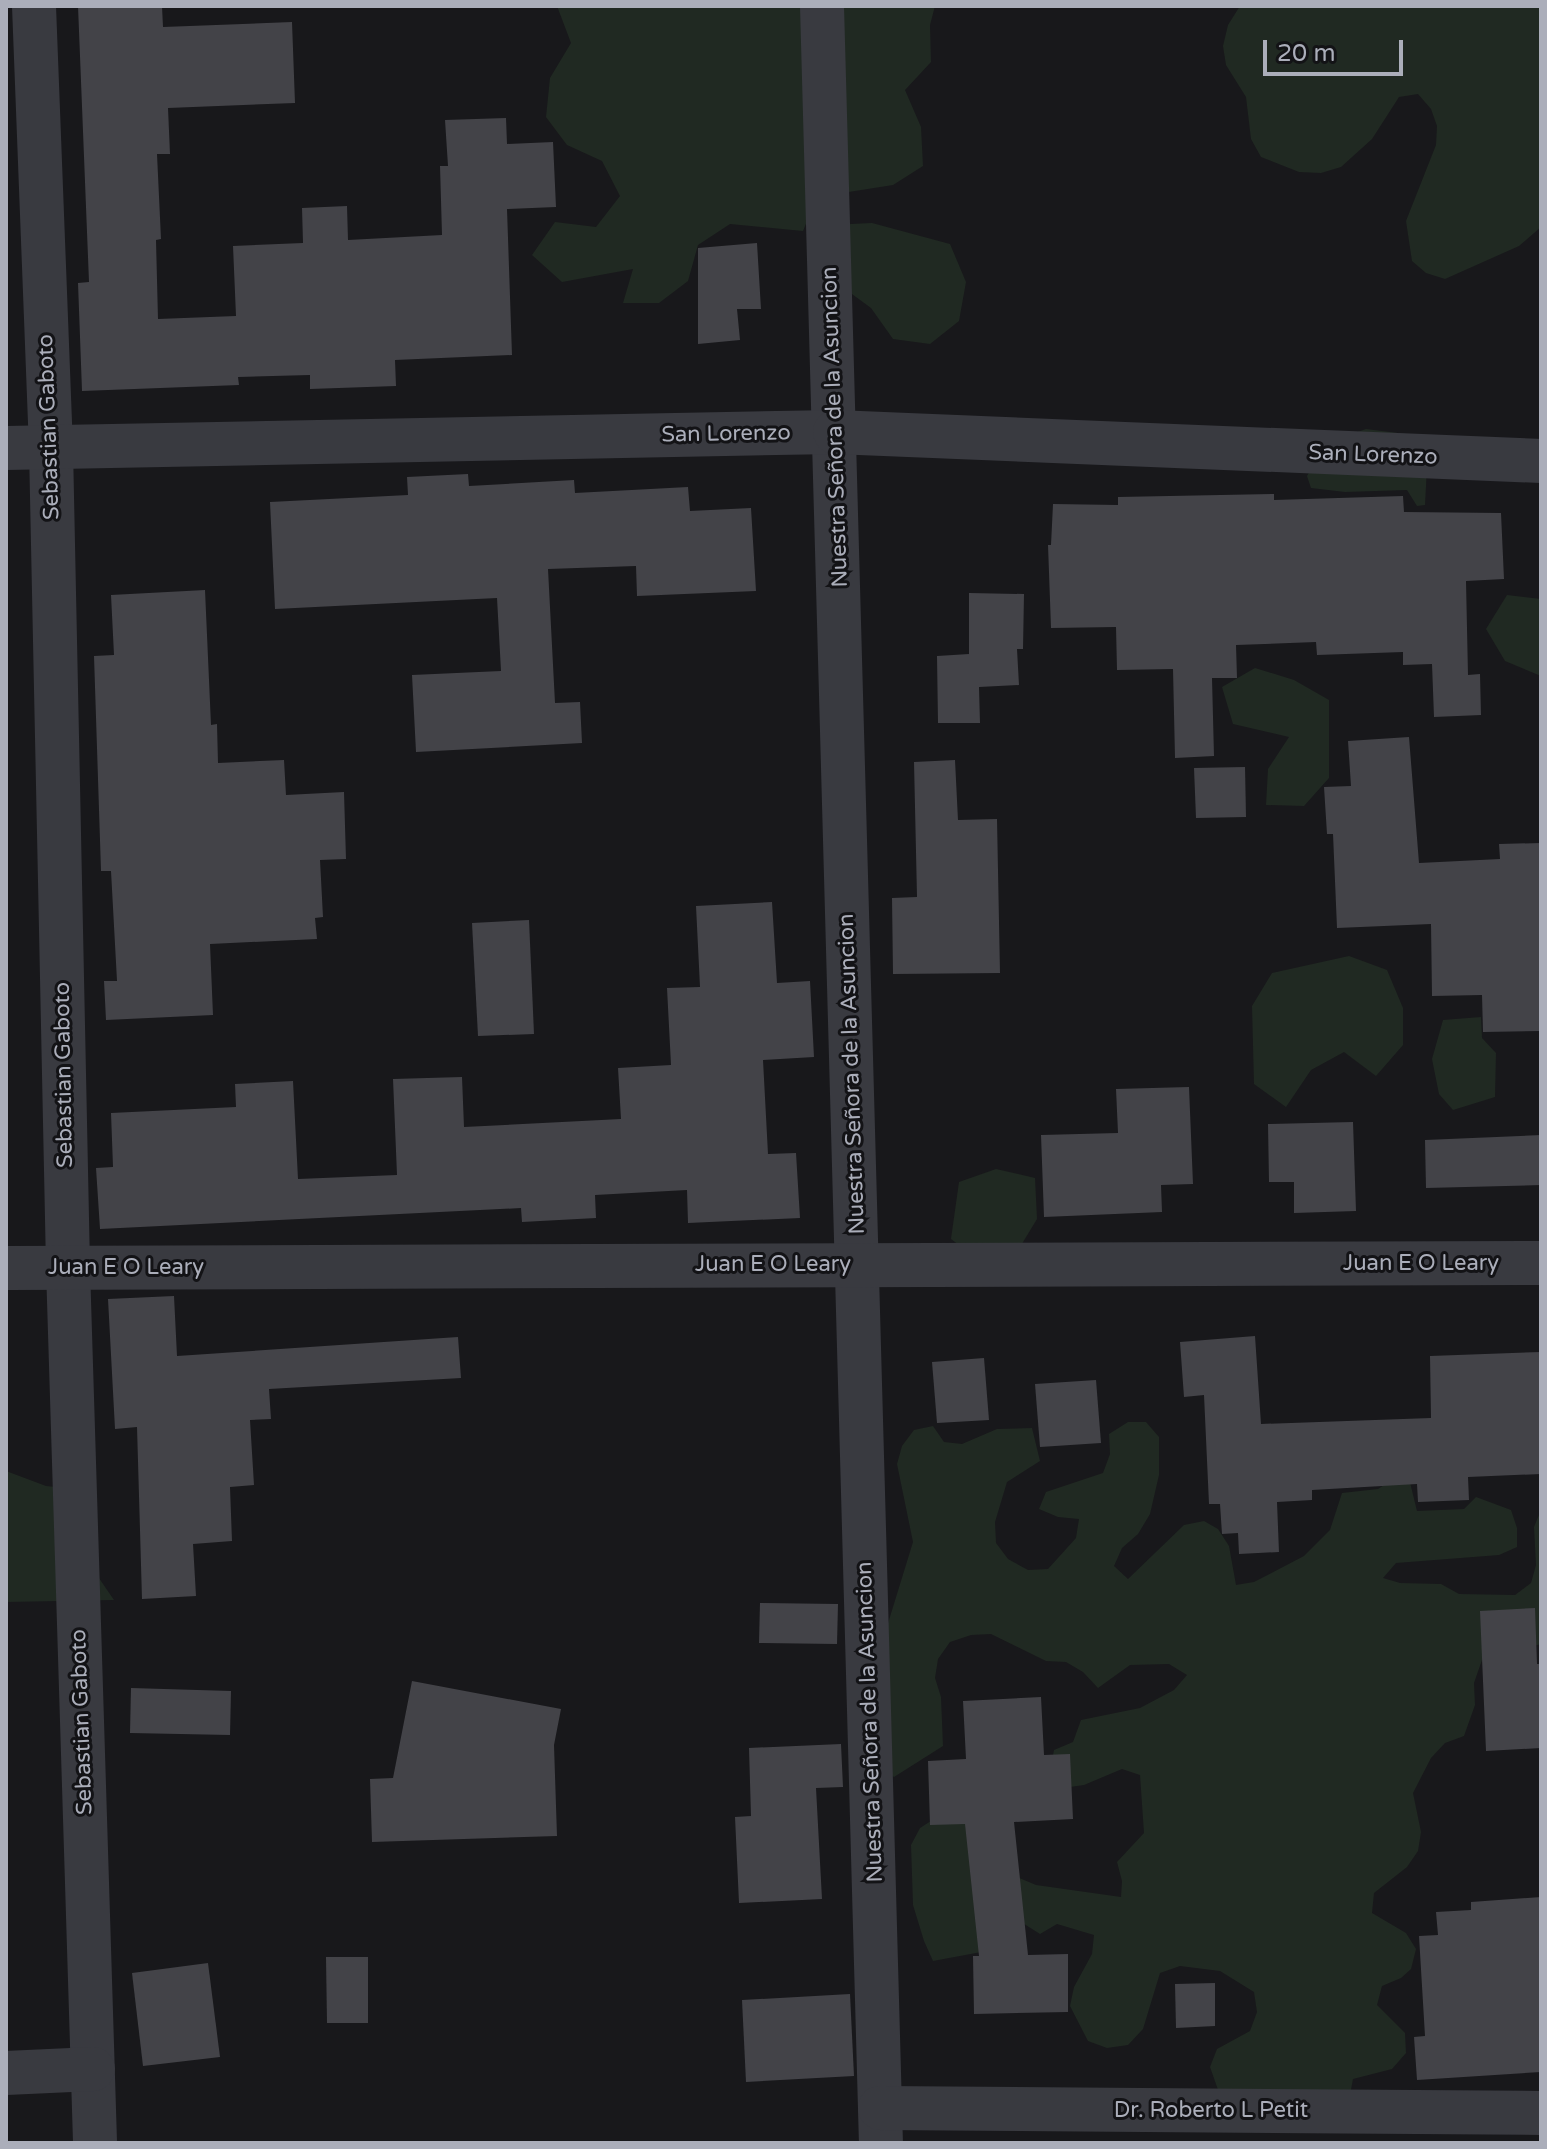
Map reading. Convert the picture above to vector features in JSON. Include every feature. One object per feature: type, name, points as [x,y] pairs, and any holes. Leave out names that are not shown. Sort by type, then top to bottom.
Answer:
[{"type":"street","name":"Sebastian Gaboto","points":[[34,6],[51,448],[68,1268],[95,2143]]},
{"type":"street","name":"Nuestra Señora de la Asuncion","points":[[822,6],[881,2126]]},
{"type":"street","name":"San Lorenzo","points":[[6,448],[835,432],[1541,461]]},
{"type":"street","name":"Juan E O Leary","points":[[6,1268],[1541,1263]]},
{"type":"street","points":[[6,2073],[93,2069]]},
{"type":"street","name":"Dr. Roberto L Petit","points":[[881,2126],[1541,2113]]},
{"type":"shaded area","points":[[557,6],[935,6],[930,25],[931,62],[905,90],[921,127],[923,166],[893,185],[817,197],[803,231],[730,224],[698,245],[688,281],[659,303],[623,303],[633,269],[562,282],[532,255],[555,222],[596,227],[620,196],[602,161],[567,145],[546,117],[550,78],[571,43]]},
{"type":"shaded area","points":[[1240,6],[1541,6],[1541,227],[1519,246],[1445,279],[1426,273],[1412,261],[1406,221],[1436,145],[1437,126],[1431,109],[1418,94],[1399,97],[1372,139],[1341,167],[1321,173],[1299,172],[1261,157],[1251,139],[1246,97],[1226,65],[1223,46],[1228,25]]},
{"type":"shaded area","points":[[872,223],[950,244],[966,282],[959,321],[930,344],[893,339],[871,308],[841,286],[831,225]]},
{"type":"shaded area","points":[[1366,429],[1406,434],[1427,467],[1425,505],[1417,506],[1407,490],[1345,492],[1311,488],[1307,476],[1326,443]]},
{"type":"shaded area","points":[[1507,595],[1541,599],[1541,676],[1505,661],[1486,629]]},
{"type":"shaded area","points":[[1255,668],[1294,680],[1329,700],[1329,778],[1304,806],[1266,805],[1268,769],[1289,737],[1233,724],[1222,687]]},
{"type":"shaded area","points":[[1349,956],[1387,970],[1403,1008],[1403,1045],[1376,1076],[1344,1052],[1311,1070],[1286,1107],[1254,1084],[1252,1006],[1272,973]]},
{"type":"shaded area","points":[[1481,1017],[1482,1038],[1496,1053],[1495,1097],[1453,1110],[1439,1094],[1432,1059],[1443,1020]]},
{"type":"shaded area","points":[[996,1169],[1035,1178],[1037,1219],[1017,1252],[980,1261],[951,1239],[959,1182]]},
{"type":"shaded area","points":[[1128,1422],[1146,1422],[1159,1437],[1159,1475],[1150,1514],[1138,1534],[1122,1548],[1114,1566],[1128,1579],[1184,1525],[1204,1521],[1218,1529],[1229,1546],[1236,1585],[1254,1582],[1304,1556],[1330,1530],[1342,1493],[1378,1489],[1407,1470],[1417,1511],[1464,1509],[1476,1497],[1511,1510],[1517,1528],[1517,1547],[1499,1555],[1396,1563],[1383,1578],[1400,1583],[1441,1584],[1459,1594],[1515,1595],[1531,1583],[1536,1565],[1534,1527],[1541,1510],[1541,1644],[1482,1660],[1474,1683],[1475,1705],[1464,1736],[1445,1743],[1431,1758],[1413,1793],[1421,1832],[1418,1851],[1407,1867],[1374,1893],[1372,1913],[1406,1933],[1416,1949],[1411,1969],[1401,1978],[1382,1986],[1377,2005],[1405,2033],[1406,2053],[1392,2069],[1353,2079],[1346,2116],[1223,2104],[1210,2067],[1217,2049],[1250,2031],[1257,2012],[1254,1992],[1220,1971],[1180,1966],[1160,1973],[1143,2029],[1128,2045],[1107,2048],[1088,2041],[1070,2006],[1074,1987],[1092,1954],[1094,1935],[1057,1924],[1040,1934],[1021,1922],[992,1950],[933,1961],[924,1941],[913,1905],[911,1845],[920,1828],[953,1807],[1017,1877],[1036,1885],[1121,1897],[1122,1881],[1117,1862],[1144,1833],[1140,1775],[1122,1769],[1084,1785],[1063,1788],[1050,1771],[1054,1750],[1073,1742],[1081,1720],[1140,1708],[1174,1690],[1187,1675],[1169,1664],[1130,1665],[1098,1688],[1083,1672],[1066,1662],[1046,1661],[991,1634],[971,1635],[950,1642],[938,1659],[935,1678],[941,1697],[943,1746],[894,1777],[874,1763],[885,1633],[913,1542],[897,1464],[902,1446],[914,1430],[933,1426],[944,1442],[962,1444],[997,1429],[1032,1428],[1040,1461],[1007,1482],[995,1522],[996,1543],[1008,1559],[1028,1570],[1048,1569],[1076,1538],[1079,1519],[1058,1517],[1039,1509],[1046,1492],[1103,1473],[1110,1454],[1109,1434]]},
{"type":"shaded area","points":[[6,1471],[46,1486],[86,1490],[90,1565],[114,1600],[6,1602]]},
{"type":"building","points":[[78,6],[162,6],[163,27],[292,22],[295,103],[168,108],[170,154],[157,154],[161,239],[156,240],[158,319],[236,316],[233,246],[303,243],[302,208],[347,206],[348,240],[442,235],[440,166],[448,166],[445,120],[506,118],[507,144],[553,142],[556,207],[507,209],[512,355],[395,360],[396,386],[310,389],[310,375],[238,377],[239,385],[82,391],[78,283],[89,282]]},
{"type":"building","points":[[757,243],[761,309],[737,309],[740,340],[698,344],[698,248]]},
{"type":"building","points":[[468,474],[469,486],[574,480],[575,493],[688,487],[690,511],[751,508],[756,591],[637,596],[636,566],[548,569],[555,703],[580,702],[582,743],[416,752],[412,675],[501,671],[497,598],[275,609],[270,502],[408,495],[407,477]]},
{"type":"building","points":[[1274,494],[1274,500],[1403,496],[1404,512],[1501,513],[1504,579],[1466,581],[1468,675],[1480,674],[1481,715],[1434,717],[1432,664],[1403,665],[1403,652],[1317,655],[1316,642],[1236,645],[1237,678],[1212,678],[1214,756],[1175,758],[1173,669],[1117,670],[1116,627],[1051,628],[1048,545],[1051,545],[1053,504],[1118,505],[1118,497]]},
{"type":"building","points":[[205,590],[211,725],[217,724],[218,763],[284,760],[286,795],[344,792],[346,859],[320,860],[323,917],[315,918],[317,939],[210,944],[213,1015],[106,1020],[104,981],[117,981],[111,871],[101,871],[94,656],[114,655],[111,595]]},
{"type":"building","points":[[969,593],[1024,594],[1023,649],[1017,649],[1019,685],[979,687],[980,723],[938,723],[937,656],[969,654]]},
{"type":"building","points":[[1409,737],[1419,863],[1500,859],[1499,844],[1541,843],[1541,1031],[1483,1032],[1482,995],[1432,996],[1431,924],[1337,928],[1333,834],[1327,834],[1324,787],[1351,786],[1348,741]]},
{"type":"building","points":[[955,760],[958,820],[997,819],[1000,973],[893,974],[892,898],[917,897],[914,762]]},
{"type":"building","points":[[1245,767],[1246,817],[1196,818],[1194,768]]},
{"type":"building","points":[[772,902],[777,983],[810,981],[814,1057],[763,1060],[768,1154],[796,1153],[800,1218],[688,1223],[687,1190],[595,1195],[596,1218],[522,1222],[521,1208],[100,1229],[96,1168],[113,1167],[111,1113],[236,1107],[235,1084],[293,1081],[298,1179],[397,1175],[393,1079],[462,1077],[464,1127],[621,1119],[618,1068],[671,1065],[667,988],[700,987],[696,906]]},
{"type":"building","points":[[529,920],[534,1034],[478,1036],[472,923]]},
{"type":"building","points":[[1189,1087],[1193,1184],[1161,1185],[1162,1212],[1044,1217],[1041,1135],[1118,1133],[1116,1089]]},
{"type":"building","points":[[1353,1122],[1356,1211],[1294,1213],[1294,1182],[1269,1182],[1268,1124]]},
{"type":"building","points":[[1541,1135],[1541,1185],[1426,1188],[1425,1140]]},
{"type":"building","points":[[174,1296],[177,1356],[458,1337],[461,1378],[269,1389],[271,1419],[250,1420],[254,1485],[230,1487],[232,1541],[193,1544],[196,1596],[142,1599],[137,1427],[115,1429],[108,1299]]},
{"type":"building","points":[[1255,1336],[1261,1424],[1431,1418],[1430,1356],[1541,1352],[1541,1474],[1468,1477],[1469,1500],[1418,1502],[1417,1484],[1312,1490],[1312,1500],[1277,1502],[1279,1552],[1239,1554],[1238,1533],[1222,1534],[1220,1504],[1209,1504],[1204,1395],[1184,1397],[1180,1342]]},
{"type":"building","points":[[984,1358],[989,1420],[937,1423],[932,1362]]},
{"type":"building","points":[[1096,1380],[1101,1443],[1040,1447],[1035,1384]]},
{"type":"building","points":[[760,1603],[838,1604],[837,1644],[759,1643]]},
{"type":"building","points":[[1535,1608],[1537,1664],[1541,1664],[1541,1748],[1486,1751],[1480,1611]]},
{"type":"building","points":[[412,1681],[561,1709],[554,1745],[557,1836],[372,1842],[370,1779],[393,1778]]},
{"type":"building","points":[[131,1688],[231,1691],[230,1735],[130,1733]]},
{"type":"building","points":[[1041,1697],[1044,1755],[1070,1754],[1073,1819],[1014,1822],[1028,1955],[1068,1954],[1068,2012],[974,2014],[973,1956],[979,1956],[965,1824],[930,1825],[928,1761],[966,1759],[963,1701]]},
{"type":"building","points":[[841,1744],[843,1787],[816,1788],[822,1899],[739,1903],[735,1817],[751,1816],[749,1748]]},
{"type":"building","points":[[1541,1897],[1541,2072],[1417,2080],[1414,2037],[1425,2036],[1419,1936],[1438,1935],[1436,1912],[1471,1910],[1471,1902]]},
{"type":"building","points":[[326,1957],[368,1957],[368,2023],[327,2023]]},
{"type":"building","points":[[208,1963],[220,2057],[143,2066],[132,1973]]},
{"type":"building","points":[[1215,1983],[1215,2026],[1176,2028],[1175,1984]]},
{"type":"building","points":[[850,1994],[854,2076],[746,2082],[742,2000]]}]
